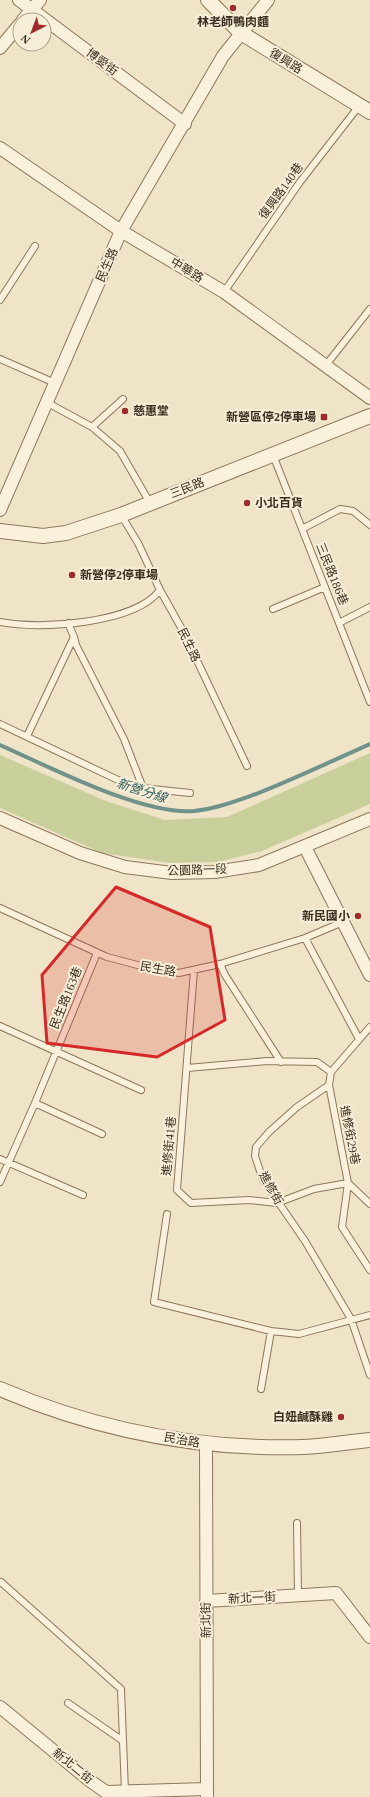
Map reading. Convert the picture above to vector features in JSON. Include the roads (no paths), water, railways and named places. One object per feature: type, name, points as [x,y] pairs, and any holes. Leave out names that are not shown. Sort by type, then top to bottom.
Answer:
[{"type":"street","name":"博愛街","points":[[19,0],[36,5],[185,124]]},
{"type":"street","name":"復興路","points":[[208,0],[241,33],[364,109]]},
{"type":"street","name":"民生路","points":[[0,510],[121,231],[185,124],[223,56],[268,0]]},
{"type":"street","points":[[0,48],[12,34]]},
{"type":"street","name":"中華路","points":[[0,148],[121,231],[224,292],[370,398]]},
{"type":"street","name":"三民路","points":[[0,531],[43,536],[66,533],[122,515],[150,502],[370,416]]},
{"type":"street","name":"公園路一段","points":[[0,818],[80,853],[125,867],[172,873],[215,872],[259,865],[370,819]]},
{"type":"street","points":[[305,847],[370,975]]},
{"type":"street","name":"民治路","points":[[0,1389],[68,1415],[122,1429],[206,1444],[305,1447],[370,1440]]},
{"type":"street","name":"新北街","points":[[206,1444],[206,1793]]},
{"type":"street","name":"新北一街","points":[[206,1601],[336,1593],[370,1637]]},
{"type":"street","name":"新北二街","points":[[0,1707],[104,1794],[125,1792],[206,1793]]},
{"type":"lane","name":"復興路140巷","points":[[224,292],[300,182],[364,109]]},
{"type":"lane","points":[[0,300],[35,246]]},
{"type":"lane","points":[[326,365],[370,309]]},
{"type":"lane","points":[[0,359],[55,383]]},
{"type":"lane","points":[[92,427],[123,399]]},
{"type":"lane","points":[[46,402],[92,427],[120,451],[150,502]]},
{"type":"lane","name":"三民路186巷","points":[[273,455],[370,702]]},
{"type":"lane","points":[[302,530],[340,509],[353,511],[370,525]]},
{"type":"lane","name":"民生路","points":[[122,515],[138,543],[160,590],[183,631],[247,766]]},
{"type":"lane","points":[[273,609],[325,587]]},
{"type":"lane","points":[[0,622],[68,624],[103,618],[135,610],[154,597],[160,590]]},
{"type":"lane","points":[[339,623],[370,607]]},
{"type":"lane","points":[[68,624],[76,645],[124,739],[143,788]]},
{"type":"lane","points":[[27,736],[74,637]]},
{"type":"lane","points":[[0,724],[118,780],[143,788],[190,793]]},
{"type":"lane","name":"民生路","points":[[0,908],[107,957],[145,968],[179,973],[220,964],[305,938],[343,922]]},
{"type":"lane","points":[[305,938],[359,1039]]},
{"type":"lane","name":"民生路163巷","points":[[0,1182],[7,1163],[35,1103],[97,953]]},
{"type":"lane","points":[[220,964],[225,975],[282,1062]]},
{"type":"lane","points":[[194,970],[187,1068],[282,1062],[317,1062],[331,1072]]},
{"type":"lane","points":[[0,1026],[141,1090]]},
{"type":"lane","points":[[329,1085],[331,1072],[370,1027]]},
{"type":"lane","name":"進修街41巷","points":[[187,1068],[177,1190],[191,1203],[249,1200],[277,1203],[314,1189],[348,1183]]},
{"type":"lane","name":"進修街","points":[[329,1085],[297,1107],[269,1132],[256,1146],[255,1156],[263,1180],[277,1203],[291,1219],[305,1241],[351,1319],[370,1375]]},
{"type":"lane","name":"進修街29巷","points":[[329,1085],[348,1183],[370,1204]]},
{"type":"lane","points":[[35,1103],[102,1134]]},
{"type":"lane","points":[[0,1159],[82,1195]]},
{"type":"lane","points":[[348,1183],[342,1227],[370,1270]]},
{"type":"lane","points":[[167,1214],[154,1302],[271,1331],[299,1334],[370,1315]]},
{"type":"lane","points":[[261,1389],[271,1331]]},
{"type":"lane","points":[[297,1523],[298,1596]]},
{"type":"lane","points":[[0,1582],[121,1689],[125,1792]]},
{"type":"lane","points":[[68,1704],[123,1741]]},
{"type":"waterway","name":"新營分線","points":[[0,745],[69,777],[123,798],[172,810],[194,811],[218,807],[256,794],[370,744]]},
{"type":"place","name":"林老師鴨肉麵","points":[[233,8]]},
{"type":"place","name":"慈惠堂","points":[[125,411]]},
{"type":"place","name":"新營區停2停車場","points":[[324,417]]},
{"type":"place","name":"小北百貨","points":[[247,503]]},
{"type":"place","name":"新營停2停車場","points":[[72,575]]},
{"type":"place","name":"新民國小","points":[[358,916]]},
{"type":"place","name":"白妞鹹酥雞","points":[[341,1417]]}]
